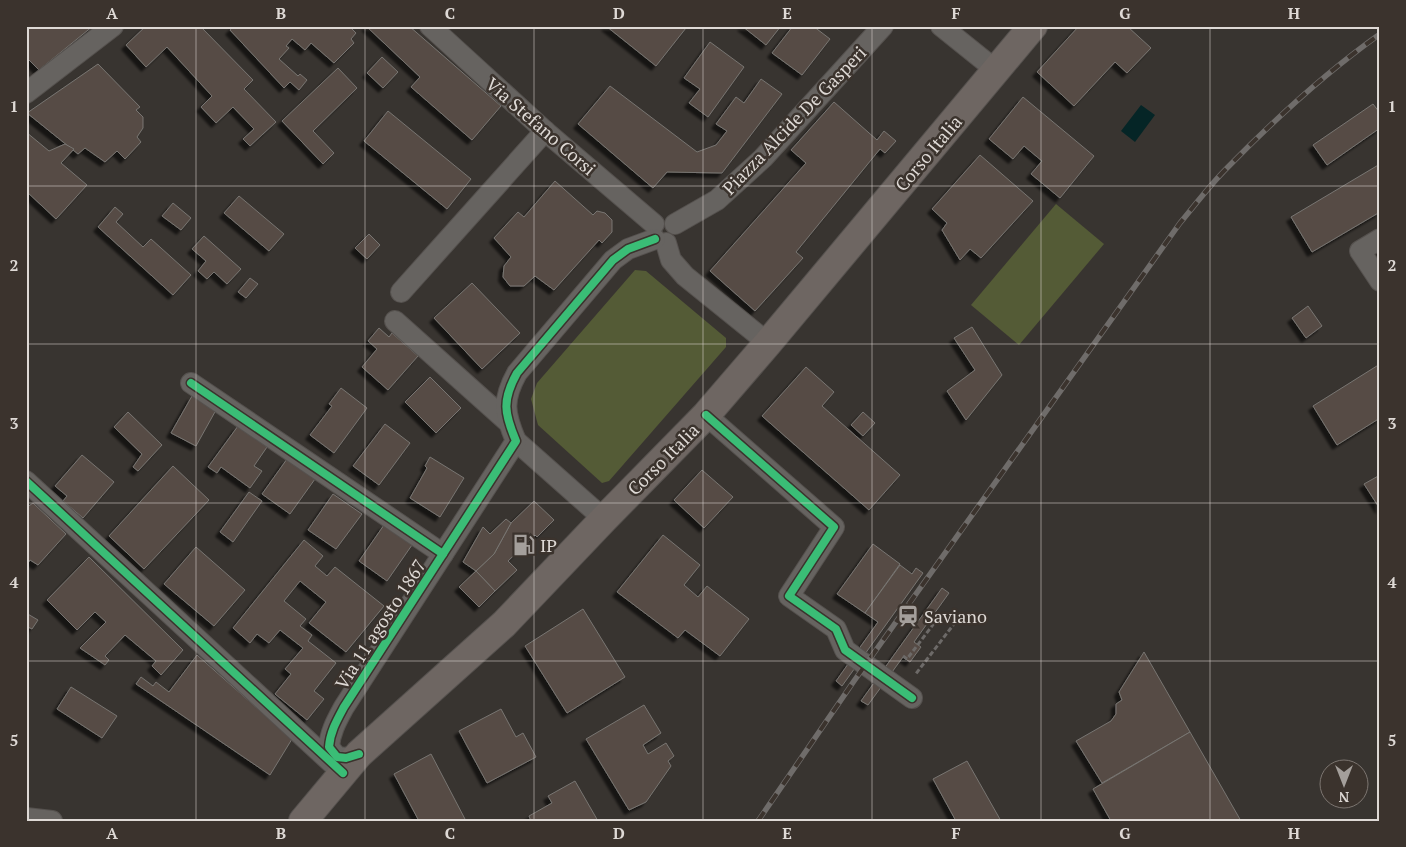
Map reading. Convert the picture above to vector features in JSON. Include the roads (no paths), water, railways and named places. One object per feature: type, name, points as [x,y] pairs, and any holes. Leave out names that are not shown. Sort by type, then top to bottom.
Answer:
[{"type":"main road","name":"Corso Italia","points":[[303,821],[351,764],[504,624],[706,415],[1033,26]]},
{"type":"street","points":[[27,92],[113,26]]},
{"type":"street","name":"Via Stefano Corsi","points":[[430,26],[659,235],[671,260],[685,276],[768,343]]},
{"type":"street","name":"Piazza Alcide De Gasperi","points":[[659,235],[670,242],[676,236],[675,224],[717,200],[763,158],[883,26]]},
{"type":"street","points":[[941,26],[997,71]]},
{"type":"street","points":[[401,292],[545,131]]},
{"type":"street","points":[[604,519],[516,441],[508,422],[506,409],[510,386],[525,361],[613,260],[628,249],[659,235]]},
{"type":"street","points":[[1380,239],[1360,251],[1380,281]]},
{"type":"street","points":[[395,321],[508,422]]},
{"type":"street","points":[[192,383],[443,554]]},
{"type":"street","points":[[706,415],[834,527],[789,596],[836,629],[845,650],[907,695]]},
{"type":"street","name":"Via 11 agosto 1867","points":[[351,764],[346,758],[337,757],[329,747],[333,727],[344,707],[516,441]]},
{"type":"street","points":[[26,481],[351,764]]},
{"type":"street","points":[[26,818],[52,821]]},
{"type":"water","points":[[1141,105],[1155,115],[1135,142],[1121,131]]},
{"type":"railway","points":[[758,821],[854,681],[1180,223],[1209,188],[1263,132],[1320,81],[1380,34]]},
{"type":"place","name":"IP","points":[[524,545]]},
{"type":"place","name":"Saviano","points":[[908,616]]}]
